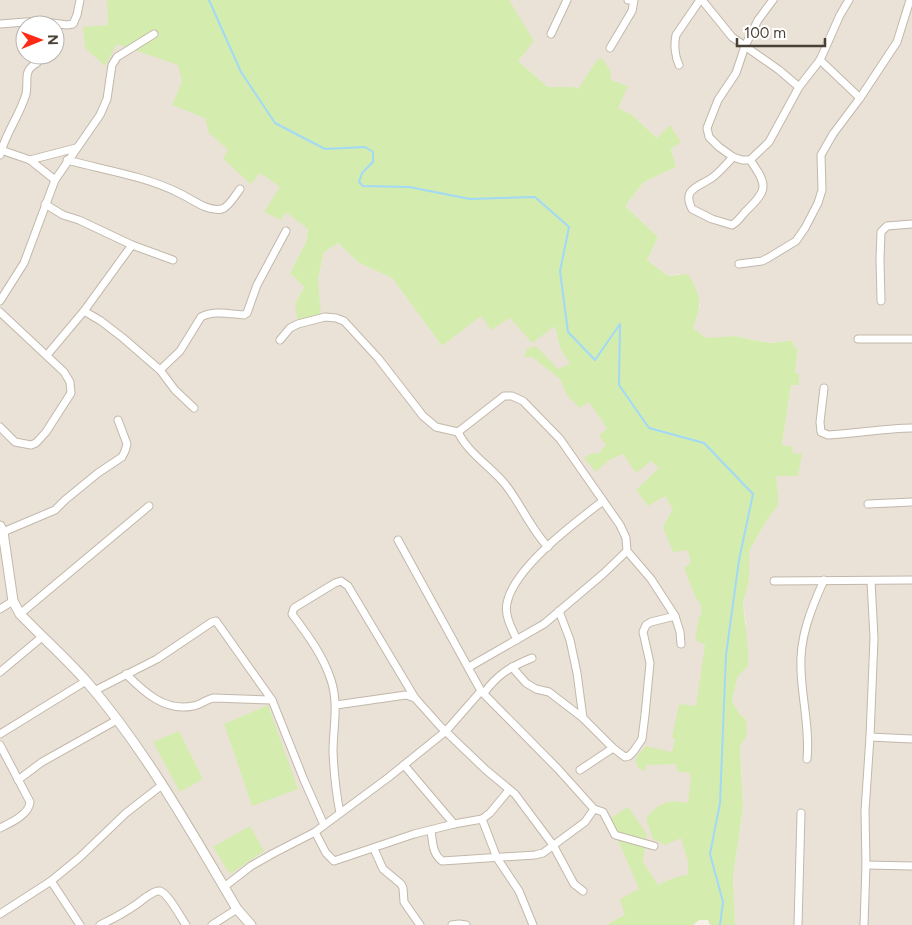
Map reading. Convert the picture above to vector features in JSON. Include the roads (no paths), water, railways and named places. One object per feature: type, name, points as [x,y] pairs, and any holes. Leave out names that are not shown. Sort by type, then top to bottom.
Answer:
[{"type":"street","points":[[65,25],[73,24],[80,0]]},
{"type":"street","points":[[551,34],[567,0]]},
{"type":"street","points":[[610,48],[632,11],[634,0]]},
{"type":"street","points":[[679,65],[674,41],[676,34],[701,0],[732,37],[799,86]]},
{"type":"street","points":[[773,0],[758,20],[745,46],[736,73],[718,100],[707,128],[709,137],[733,157],[742,160],[750,160],[768,142],[799,86],[820,60],[848,0]]},
{"type":"street","points":[[739,264],[762,261],[768,258],[796,241],[805,228],[818,203],[822,190],[822,155],[833,134],[860,98],[896,42],[910,0]]},
{"type":"street","points":[[0,24],[15,23]]},
{"type":"street","points":[[0,301],[24,263],[55,180],[67,160],[100,115],[107,100],[112,65],[117,56],[154,34]]},
{"type":"street","points":[[820,60],[860,98]]},
{"type":"street","points":[[33,65],[27,72],[26,92],[1,153],[30,160],[55,180]]},
{"type":"street","points":[[30,160],[76,148]]},
{"type":"street","points":[[733,157],[713,177],[690,191],[688,197],[692,209],[712,219],[732,225],[738,222],[747,210],[755,204],[763,189],[761,175],[750,160]]},
{"type":"street","points":[[67,160],[154,183],[180,193],[199,204],[220,209],[225,208],[240,189]]},
{"type":"street","points":[[45,204],[63,215],[79,220],[132,245],[173,260]]},
{"type":"street","points":[[881,301],[881,232],[887,226],[912,224]]},
{"type":"street","points":[[160,370],[180,351],[201,318],[206,314],[244,315],[247,313],[257,285],[286,231]]},
{"type":"street","points":[[47,356],[84,311],[132,245]]},
{"type":"street","points":[[84,311],[116,332],[160,370],[175,390],[194,408]]},
{"type":"street","points":[[0,312],[64,372],[70,382],[71,393],[46,432],[36,443],[31,445],[15,442],[0,427]]},
{"type":"street","points":[[280,340],[290,328],[298,324],[325,318],[336,318],[344,321],[378,358],[423,416],[436,427],[458,432],[465,444],[503,482],[515,497],[534,530],[548,547]]},
{"type":"street","points":[[858,339],[912,339]]},
{"type":"street","points":[[824,388],[820,422],[821,432],[828,435],[873,432],[893,428],[912,428]]},
{"type":"street","points":[[458,432],[504,396],[512,396],[523,401],[560,439],[620,525],[626,538],[628,551],[675,616],[680,632],[681,644]]},
{"type":"street","points":[[118,420],[126,444],[122,458],[98,473],[55,510],[1,529],[13,601],[20,614],[86,681],[117,720],[162,785],[237,909],[250,925]]},
{"type":"street","points":[[517,640],[507,614],[506,604],[521,574],[548,547],[602,501]]},
{"type":"street","points":[[868,504],[912,502]]},
{"type":"street","points":[[20,614],[148,506]]},
{"type":"street","points":[[398,540],[483,692],[558,769],[594,810],[603,812],[615,835],[654,846]]},
{"type":"street","points":[[469,667],[544,624],[628,551]]},
{"type":"street","points":[[807,759],[808,739],[801,668],[803,636],[812,606],[824,580]]},
{"type":"street","points":[[774,581],[912,580]]},
{"type":"street","points":[[340,813],[333,750],[336,704],[331,680],[319,655],[292,614],[294,608],[301,603],[341,581],[348,586],[416,698],[440,726],[519,799],[553,846],[574,884],[583,891]]},
{"type":"street","points":[[864,925],[865,811],[874,638],[871,581]]},
{"type":"street","points":[[0,609],[13,601]]},
{"type":"street","points":[[559,611],[570,640],[583,718]]},
{"type":"street","points":[[512,667],[526,683],[536,689],[549,692],[583,718],[624,757],[629,756],[642,738],[650,663],[642,632],[646,625],[651,622],[675,616]]},
{"type":"street","points":[[94,690],[156,659],[216,621],[272,700],[324,825]]},
{"type":"street","points":[[0,672],[42,637]]},
{"type":"street","points":[[224,887],[251,866],[315,832],[404,765],[446,730],[493,680],[512,667],[532,658]]},
{"type":"street","points":[[126,674],[145,692],[170,706],[192,707],[214,698],[272,700]]},
{"type":"street","points":[[0,734],[86,681]]},
{"type":"street","points":[[336,704],[406,695],[416,698]]},
{"type":"street","points":[[18,780],[42,762],[117,720]]},
{"type":"street","points":[[870,737],[912,739]]},
{"type":"street","points":[[0,745],[27,794],[30,806],[26,812],[0,828]]},
{"type":"street","points":[[580,770],[613,748]]},
{"type":"street","points":[[404,765],[454,824]]},
{"type":"street","points":[[0,914],[51,881],[126,812],[162,785]]},
{"type":"street","points":[[315,832],[326,853],[334,861],[414,834],[482,819],[490,813],[509,790]]},
{"type":"street","points":[[431,831],[433,850],[442,862],[535,856],[553,846],[585,822],[594,810]]},
{"type":"street","points":[[798,925],[801,813]]},
{"type":"street","points":[[482,819],[498,858],[519,891],[533,925]]},
{"type":"street","points":[[374,849],[383,869],[401,884],[404,902],[420,925]]},
{"type":"street","points":[[866,865],[912,866]]},
{"type":"street","points":[[51,881],[80,925]]},
{"type":"street","points":[[100,925],[132,910],[156,891],[166,894],[186,925]]},
{"type":"street","points":[[212,925],[237,909]]},
{"type":"street","points":[[452,925],[466,925]]},
{"type":"waterway","points":[[209,0],[241,72],[275,123],[325,149],[365,147],[373,152],[373,162],[362,173],[359,182],[363,186],[409,187],[470,199],[535,197],[569,227],[560,271],[568,332],[595,360],[620,324],[619,385],[649,428],[704,443],[753,494],[739,560],[726,655],[720,803],[710,854],[723,902],[720,925]]}]
